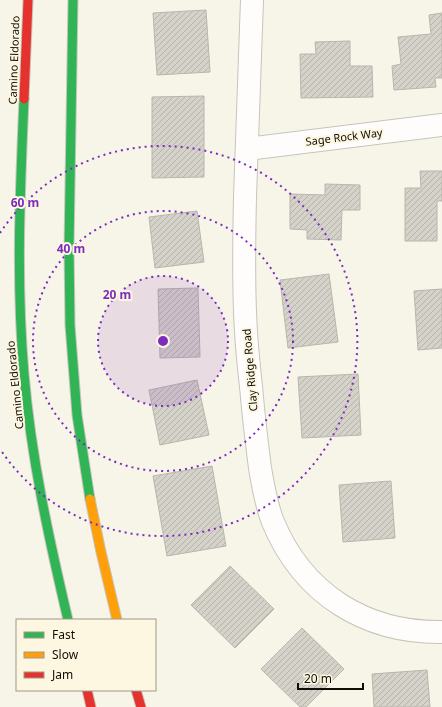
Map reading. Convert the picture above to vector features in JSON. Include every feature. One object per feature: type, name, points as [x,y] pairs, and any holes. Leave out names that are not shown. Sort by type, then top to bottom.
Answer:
[{"type":"main road","name":"Camino Eldorado","points":[[28,0],[19,202],[20,280],[24,373],[36,467],[52,552],[68,619]]},
{"type":"main road","points":[[73,0],[69,268],[71,345],[90,499],[104,569],[117,619]]},
{"type":"main road","points":[[86,691],[92,707]]},
{"type":"main road","points":[[136,691],[141,707]]},
{"type":"street","name":"Clay Ridge Road","points":[[252,0],[244,243],[246,330],[255,430],[264,489],[272,521],[288,552],[305,575],[329,598],[341,606],[371,621],[389,627],[421,632],[442,632]]},
{"type":"street","name":"Sage Rock Way","points":[[247,149],[442,125]]},
{"type":"building","points":[[206,10],[210,72],[157,75],[153,13]]},
{"type":"building","points":[[442,13],[442,78],[435,78],[436,87],[394,90],[392,66],[401,64],[398,37],[431,34],[429,15]]},
{"type":"building","points":[[350,41],[350,66],[372,66],[373,97],[301,98],[300,54],[316,54],[315,42]]},
{"type":"building","points":[[204,96],[204,177],[152,178],[152,97]]},
{"type":"building","points":[[420,171],[442,171],[442,201],[437,201],[437,241],[405,241],[405,188],[421,188]]},
{"type":"building","points":[[325,184],[360,185],[360,210],[342,210],[341,240],[307,239],[307,230],[290,229],[290,194],[325,195]]},
{"type":"building","points":[[197,211],[204,262],[155,268],[149,217]]},
{"type":"building","points":[[329,274],[338,342],[288,348],[280,280]]},
{"type":"building","points":[[198,288],[200,357],[160,358],[158,289]]},
{"type":"building","points":[[442,289],[442,348],[418,350],[414,291]]},
{"type":"building","points":[[358,374],[361,435],[302,438],[298,377]]},
{"type":"building","points":[[197,380],[209,435],[160,445],[149,390]]},
{"type":"building","points":[[212,466],[226,546],[167,556],[153,476]]},
{"type":"building","points":[[391,481],[395,538],[343,542],[339,485]]},
{"type":"building","points":[[230,566],[274,609],[235,648],[191,605]]},
{"type":"building","points":[[302,628],[344,669],[306,707],[300,707],[261,669]]},
{"type":"building","points":[[427,670],[430,707],[374,707],[372,674]]},
{"type":"traffic: fast","points":[[73,0],[69,247],[70,325],[77,415],[90,499]]},
{"type":"traffic: fast","points":[[24,99],[19,271],[24,374],[36,467],[54,559],[68,619]]},
{"type":"traffic: slow","points":[[90,499],[117,619]]},
{"type":"traffic: jam","points":[[24,99],[28,0]]},
{"type":"traffic: jam","points":[[87,691],[91,707]]},
{"type":"traffic: jam","points":[[136,691],[141,707]]}]
